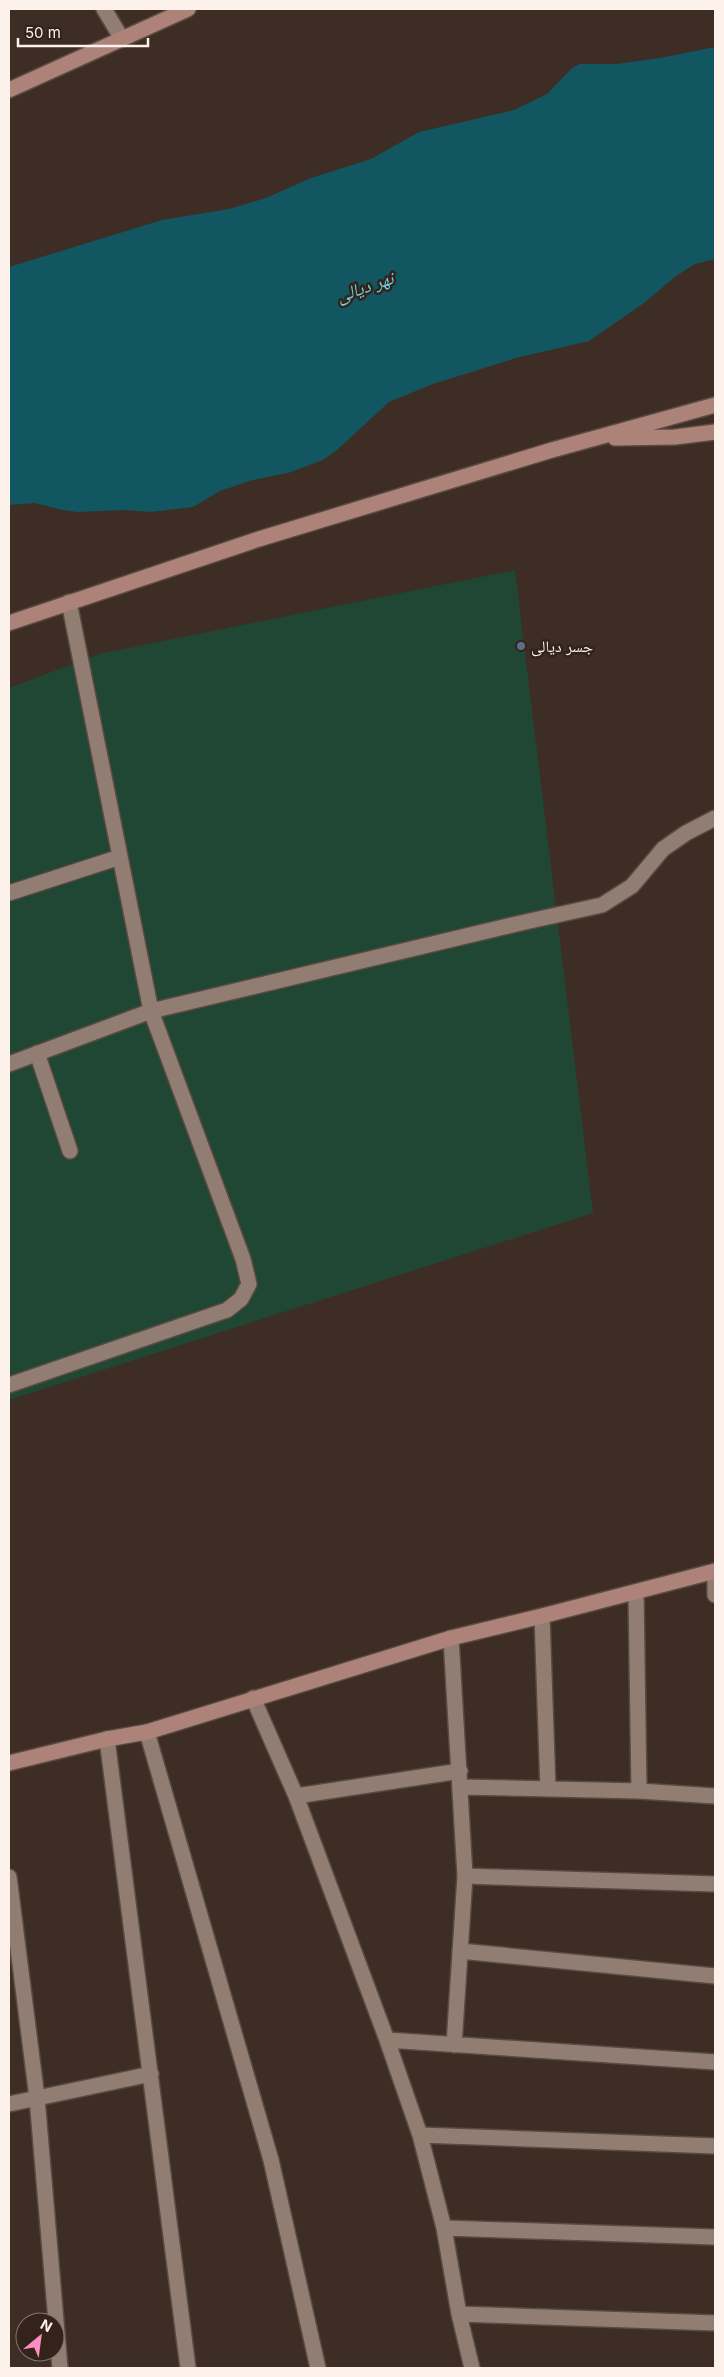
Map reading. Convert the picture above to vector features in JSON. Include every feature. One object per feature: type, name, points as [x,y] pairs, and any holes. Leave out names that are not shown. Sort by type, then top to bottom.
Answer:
[{"type":"street","points":[[104,9],[122,39]]},
{"type":"street","points":[[9,90],[188,9]]},
{"type":"street","points":[[9,623],[259,539],[552,450],[715,405]]},
{"type":"street","points":[[599,438],[665,437],[715,432]]},
{"type":"street","points":[[9,1384],[227,1310],[241,1299],[249,1284],[243,1259],[151,1011],[69,602]]},
{"type":"street","points":[[9,1064],[151,1011],[525,922],[602,906],[632,886],[663,849],[686,833],[715,818]]},
{"type":"street","points":[[9,893],[120,856]]},
{"type":"street","points":[[37,1054],[70,1151]]},
{"type":"street","points":[[9,1763],[107,1739],[147,1732],[451,1638],[715,1571],[715,1595]]},
{"type":"street","points":[[636,1592],[639,1791]]},
{"type":"street","points":[[542,1616],[548,1789]]},
{"type":"street","points":[[451,1638],[465,1876],[454,2044]]},
{"type":"street","points":[[252,1698],[296,1796],[387,2040],[420,2135],[444,2228],[459,2314],[472,2368]]},
{"type":"street","points":[[147,1732],[271,2160],[318,2368]]},
{"type":"street","points":[[107,1739],[188,2368]]},
{"type":"street","points":[[296,1796],[460,1771]]},
{"type":"street","points":[[461,1787],[639,1791],[715,1796]]},
{"type":"street","points":[[465,1876],[715,1884]]},
{"type":"street","points":[[9,1877],[37,2098],[60,2368]]},
{"type":"street","points":[[460,1951],[715,1976]]},
{"type":"street","points":[[387,2040],[715,2062]]},
{"type":"street","points":[[9,2104],[151,2074]]},
{"type":"street","points":[[420,2135],[715,2146]]},
{"type":"street","points":[[444,2228],[715,2237]]},
{"type":"street","points":[[459,2314],[715,2323]]},
{"type":"green space","points":[[515,570],[593,1213],[9,1400],[9,688],[99,654]]},
{"type":"water","name":"نهر ديالى","points":[[715,47],[715,259],[695,264],[676,276],[644,303],[589,341],[516,358],[433,384],[389,402],[337,450],[323,460],[288,473],[253,480],[220,491],[193,507],[151,512],[125,510],[78,512],[35,503],[9,505],[9,267],[162,220],[229,209],[266,198],[311,178],[371,159],[419,132],[514,110],[547,94],[572,68],[580,64],[616,64],[660,58]]},
{"type":"place","name":"جسر ديالى","points":[[521,646]]}]
